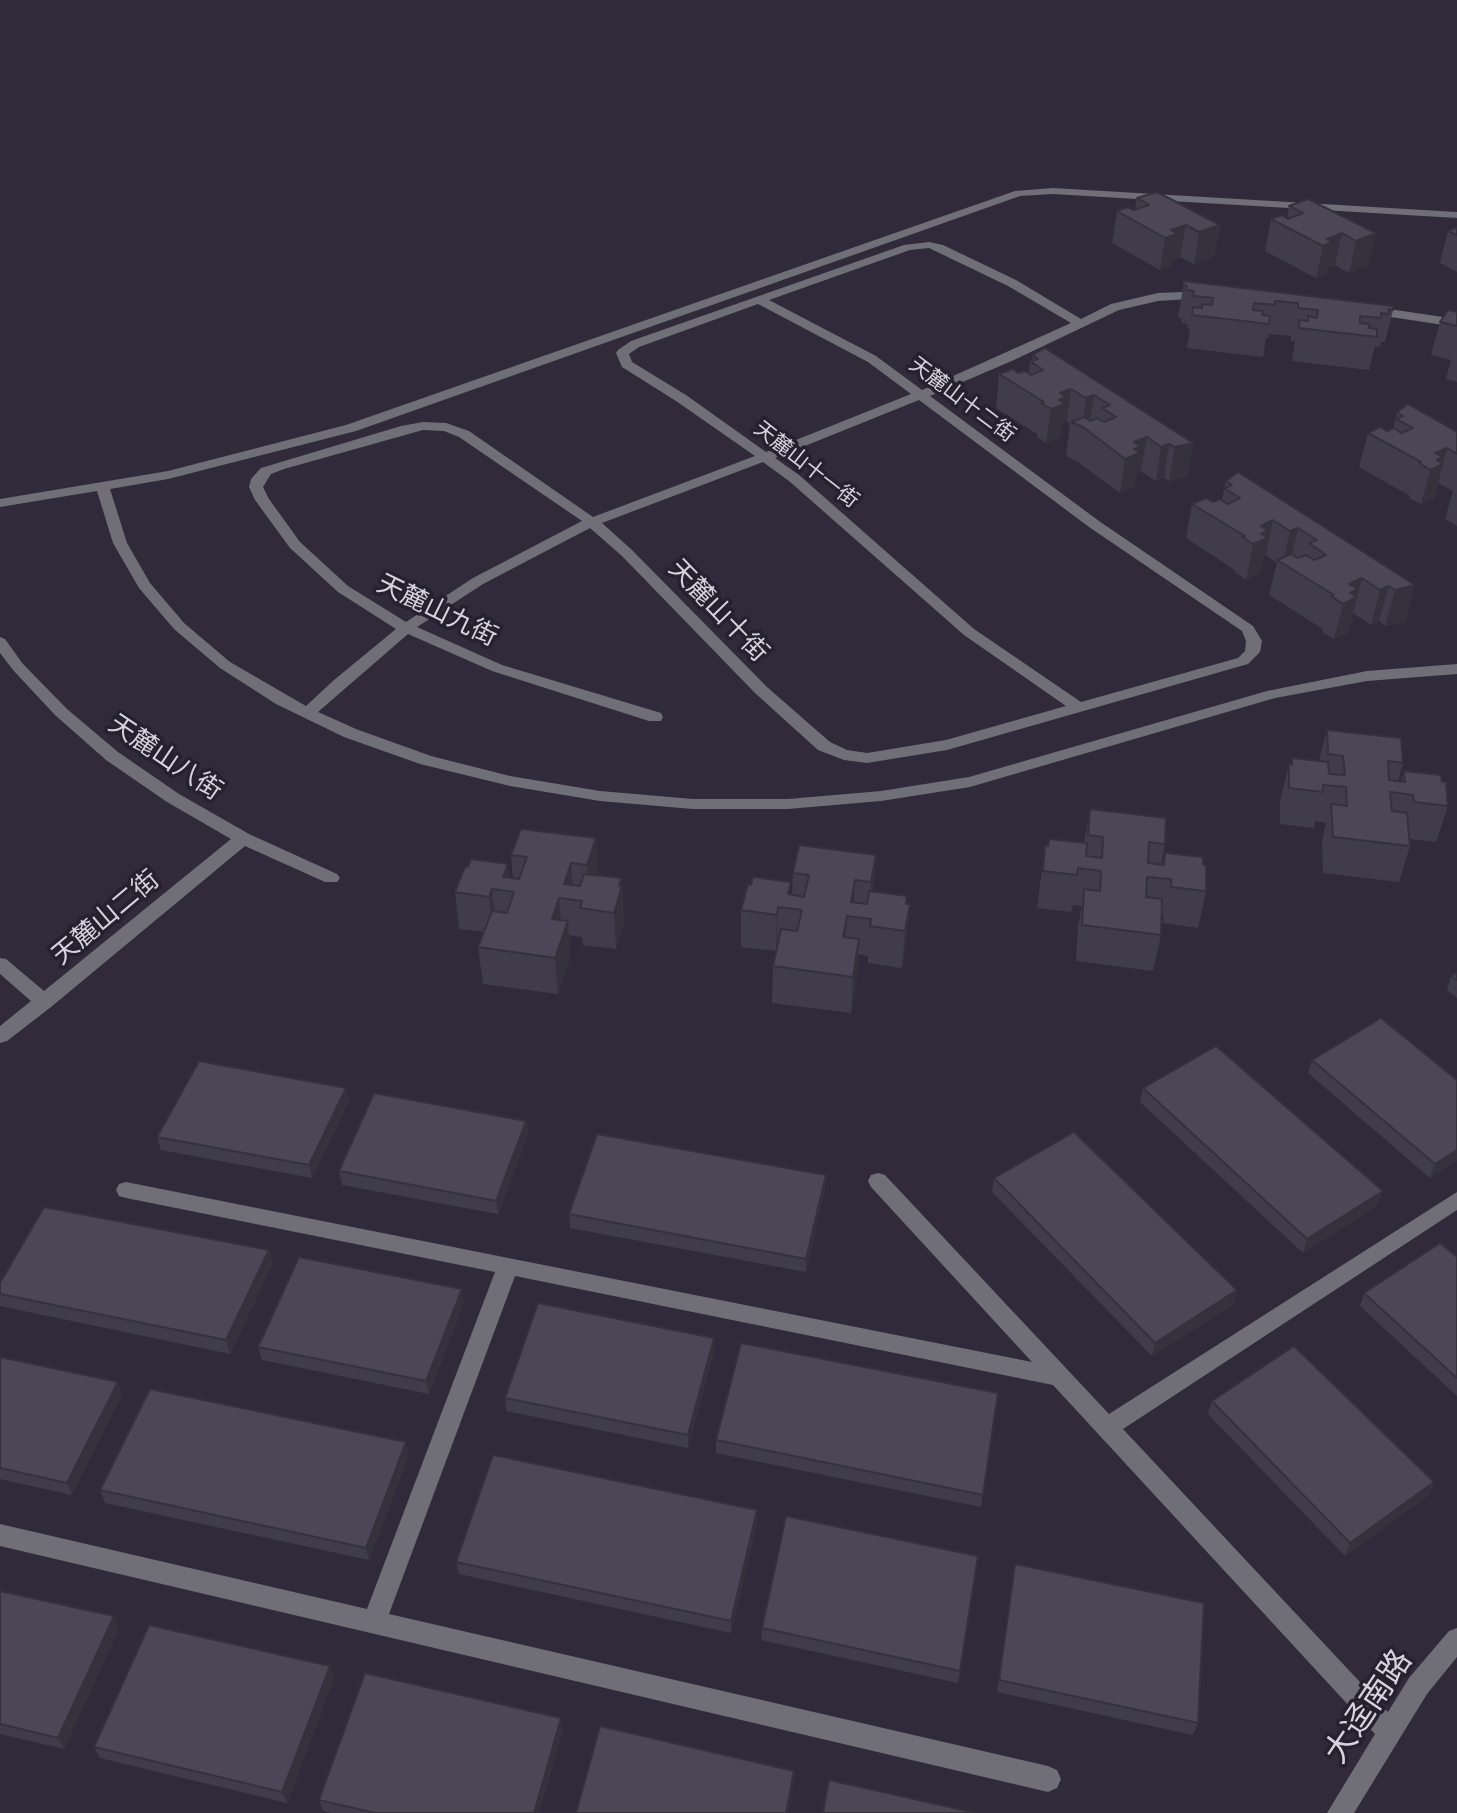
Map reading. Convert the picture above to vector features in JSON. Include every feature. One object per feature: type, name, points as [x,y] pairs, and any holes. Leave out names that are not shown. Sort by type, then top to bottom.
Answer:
[{"type":"street","points":[[0,503],[103,487],[243,457],[396,414],[1019,193],[1053,191],[1457,215]]},
{"type":"street","points":[[759,300],[908,247],[929,245],[939,247],[1012,283],[1081,324]]},
{"type":"street","points":[[308,713],[406,628],[478,580],[592,522],[765,458],[923,395],[1115,307],[1158,297],[1220,295]]},
{"type":"street","name":"天麓山十二街","points":[[759,300],[839,340],[923,395],[1094,524],[1237,620],[1248,629],[1254,641],[1252,652],[1243,662],[1079,708]]},
{"type":"street","name":"天麓山十一街","points":[[759,300],[635,344],[622,352],[626,364],[681,398],[821,499],[901,574],[969,632],[1079,708]]},
{"type":"street","points":[[1354,308],[1457,324]]},
{"type":"street","name":"天麓山十街","points":[[341,448],[423,426],[446,427],[464,434],[592,522],[652,578],[761,690],[824,746],[844,755],[867,758],[947,745],[1079,708]]},
{"type":"street","name":"天麓山九街","points":[[341,448],[266,471],[258,479],[256,487],[276,523],[317,567],[363,602],[406,628],[497,668],[655,717]]},
{"type":"street","points":[[103,487],[120,543],[144,585],[179,626],[225,665],[282,701],[350,733],[426,760],[510,782],[613,797],[693,804],[788,804],[881,796],[970,782],[1273,694],[1367,676],[1457,669]]},
{"type":"street","name":"天麓山八街","points":[[0,642],[19,667],[61,712],[112,756],[173,798],[243,838],[331,878]]},
{"type":"street","name":"天麓山二街","points":[[0,1036],[243,838]]},
{"type":"street","points":[[0,964],[45,1002]]},
{"type":"street","points":[[878,1181],[1389,1731]]},
{"type":"street","points":[[126,1190],[1057,1376]]},
{"type":"street","points":[[1106,1428],[1457,1200]]},
{"type":"street","points":[[374,1623],[508,1266]]},
{"type":"street","points":[[0,1535],[1048,1779]]},
{"type":"street","name":"大迳南路","points":[[1340,1813],[1418,1686],[1457,1639]]},
{"type":"building","points":[[1157,192],[1220,225],[1199,232],[1186,225],[1171,230],[1177,234],[1165,238],[1117,211],[1128,207],[1134,210],[1149,205],[1137,198]]},
{"type":"building","points":[[1308,199],[1376,233],[1356,241],[1342,233],[1327,239],[1333,242],[1323,246],[1271,219],[1282,215],[1288,219],[1303,213],[1289,206]]},
{"type":"building","points":[[1457,227],[1457,235],[1448,231]]},
{"type":"building","points":[[1184,281],[1393,306],[1393,310],[1389,309],[1388,314],[1381,313],[1381,318],[1360,316],[1360,323],[1377,329],[1377,337],[1299,328],[1299,320],[1308,321],[1308,316],[1317,318],[1318,310],[1298,308],[1298,303],[1254,303],[1253,310],[1263,311],[1262,315],[1270,316],[1269,324],[1192,315],[1193,307],[1212,305],[1213,298],[1193,296],[1194,291],[1186,290]]},
{"type":"building","points":[[1448,310],[1457,312],[1457,326],[1440,322]]},
{"type":"building","points":[[1045,348],[1193,443],[1161,447],[1147,437],[1134,442],[1141,446],[1134,449],[1140,453],[1125,459],[1083,427],[1071,422],[1084,417],[1090,421],[1097,418],[1104,422],[1116,417],[1102,408],[1110,405],[1094,395],[1086,398],[1071,389],[1060,393],[1066,397],[1059,400],[1065,404],[1051,409],[999,374],[1013,369],[1018,373],[1025,371],[1031,375],[1043,370],[1030,361],[1038,359],[1033,355]]},
{"type":"building","points":[[1408,404],[1457,432],[1457,454],[1447,448],[1435,453],[1443,457],[1437,460],[1443,464],[1430,470],[1419,463],[1421,462],[1368,433],[1380,427],[1387,431],[1394,428],[1401,433],[1413,428],[1396,419],[1403,416],[1397,412]]},
{"type":"building","points":[[1238,472],[1415,585],[1395,590],[1389,586],[1380,590],[1362,578],[1349,584],[1358,589],[1350,593],[1357,597],[1343,604],[1331,596],[1334,595],[1277,560],[1291,554],[1298,558],[1306,555],[1314,560],[1326,555],[1309,543],[1317,540],[1298,528],[1290,531],[1273,520],[1261,526],[1268,531],[1261,534],[1268,538],[1253,544],[1242,537],[1245,536],[1192,504],[1206,498],[1213,502],[1220,499],[1227,504],[1240,498],[1224,488],[1232,485],[1226,481]]},
{"type":"building","points":[[1327,730],[1401,738],[1403,763],[1388,761],[1389,780],[1405,782],[1404,771],[1441,775],[1442,782],[1446,782],[1448,806],[1414,802],[1413,795],[1390,792],[1392,811],[1407,813],[1410,846],[1333,837],[1331,804],[1347,806],[1346,787],[1323,785],[1323,792],[1289,788],[1289,764],[1292,765],[1292,758],[1328,762],[1329,774],[1345,775],[1343,756],[1328,754]]},
{"type":"building","points":[[1090,809],[1166,818],[1165,844],[1149,842],[1148,863],[1164,865],[1165,853],[1203,857],[1203,865],[1206,865],[1206,891],[1171,887],[1171,879],[1147,877],[1146,897],[1162,899],[1161,935],[1082,925],[1084,889],[1100,891],[1101,871],[1078,868],[1077,875],[1043,871],[1045,846],[1048,846],[1049,839],[1087,843],[1086,856],[1102,858],[1103,837],[1088,835]]},
{"type":"building","points":[[521,829],[596,838],[587,865],[571,863],[564,884],[580,886],[584,874],[621,878],[619,886],[622,886],[614,913],[580,908],[582,901],[559,898],[552,919],[568,921],[555,958],[478,947],[492,911],[507,913],[514,892],[492,889],[489,897],[455,892],[471,859],[508,864],[503,877],[519,879],[527,857],[511,855]]},
{"type":"building","points":[[799,845],[876,855],[871,882],[855,880],[851,902],[867,904],[869,891],[907,896],[906,904],[910,904],[905,931],[870,926],[871,919],[847,916],[843,937],[859,939],[853,977],[773,966],[781,929],[797,931],[802,910],[778,907],[777,915],[741,910],[748,884],[751,885],[753,877],[791,882],[788,894],[804,897],[809,875],[793,873]]},
{"type":"building","points":[[1381,1018],[1457,1080],[1457,1150],[1435,1164],[1312,1060]]},
{"type":"building","points":[[1216,1046],[1383,1191],[1307,1239],[1143,1088]]},
{"type":"building","points":[[199,1061],[346,1088],[309,1165],[157,1137]]},
{"type":"building","points":[[374,1093],[526,1121],[496,1201],[339,1171]]},
{"type":"building","points":[[1074,1132],[1237,1290],[1155,1343],[994,1178]]},
{"type":"building","points":[[597,1134],[826,1175],[806,1259],[569,1214]]},
{"type":"building","points":[[44,1207],[269,1250],[226,1340],[0,1294],[0,1283]]},
{"type":"building","points":[[1440,1243],[1457,1257],[1457,1378],[1364,1293]]},
{"type":"building","points":[[299,1257],[462,1289],[426,1381],[258,1347]]},
{"type":"building","points":[[538,1303],[714,1338],[688,1435],[505,1398]]},
{"type":"building","points":[[741,1343],[998,1393],[983,1495],[716,1440]]},
{"type":"building","points":[[1294,1346],[1434,1482],[1350,1543],[1212,1401]]},
{"type":"building","points":[[0,1357],[118,1382],[67,1483],[0,1468]]},
{"type":"building","points":[[150,1389],[406,1442],[366,1548],[100,1490]]},
{"type":"building","points":[[493,1455],[757,1510],[731,1621],[456,1562]]},
{"type":"building","points":[[786,1516],[978,1556],[960,1671],[762,1628]]},
{"type":"building","points":[[1015,1564],[1204,1603],[1198,1723],[999,1680]]},
{"type":"building","points":[[0,1591],[114,1616],[58,1738],[0,1724]]},
{"type":"building","points":[[149,1625],[330,1666],[282,1792],[94,1747]]},
{"type":"building","points":[[365,1673],[561,1718],[534,1813],[375,1813],[319,1800]]},
{"type":"building","points":[[600,1726],[794,1771],[786,1813],[576,1813]]},
{"type":"building","points":[[829,1780],[976,1813],[823,1813]]}]
